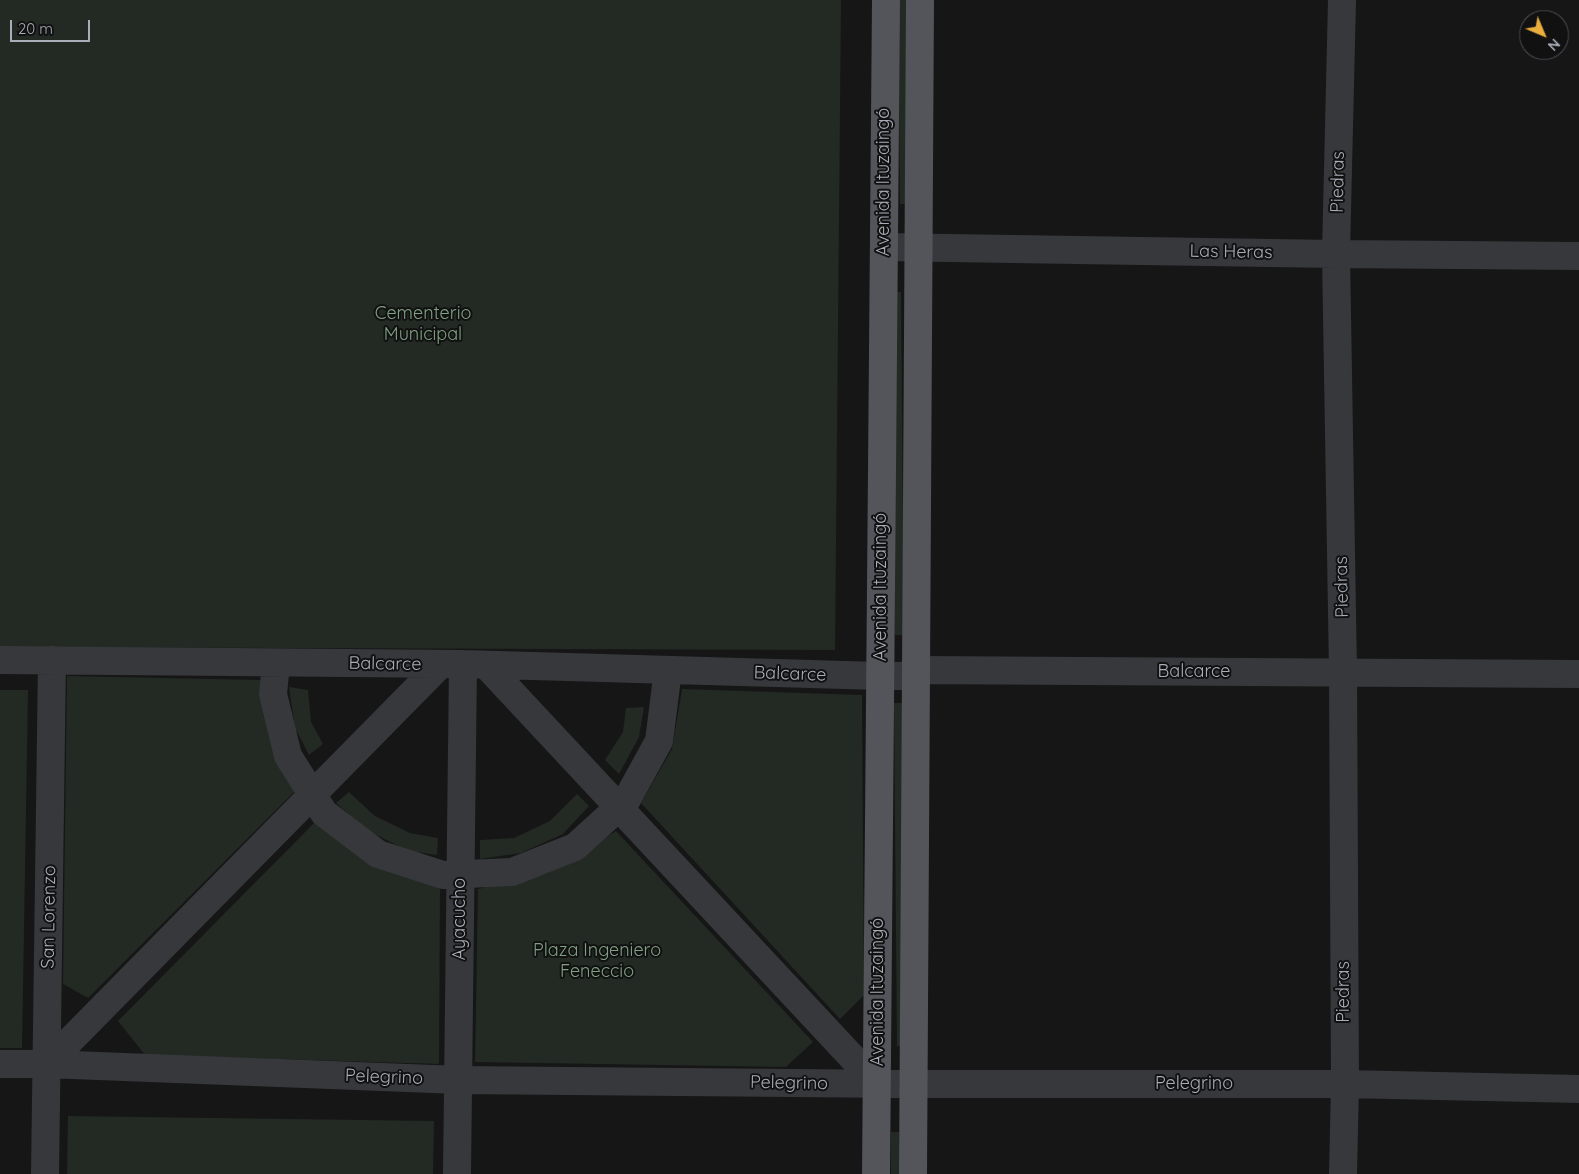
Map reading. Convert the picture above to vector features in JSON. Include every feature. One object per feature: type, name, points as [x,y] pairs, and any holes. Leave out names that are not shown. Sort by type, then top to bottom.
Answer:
[{"type":"main road","name":"Avenida Ituzaingó","points":[[876,1174],[886,0]]},
{"type":"main road","name":"Avenida Ituzaingó","points":[[913,1174],[920,0]]},
{"type":"street","name":"Piedras","points":[[1342,0],[1336,254],[1343,672],[1345,1084],[1343,1174]]},
{"type":"street","name":"Las Heras","points":[[884,246],[918,248],[1579,256]]},
{"type":"street","name":"Balcarce","points":[[0,660],[463,665],[880,676],[904,676],[917,670],[1579,674]]},
{"type":"street","name":"San Lorenzo","points":[[45,1174],[52,660]]},
{"type":"street","points":[[276,663],[273,694],[288,756],[324,813],[378,854],[443,875],[512,872],[575,847],[626,801],[659,741],[668,670]]},
{"type":"street","points":[[47,1064],[313,795],[463,665],[619,807],[877,1084]]},
{"type":"street","name":"Ayacucho","points":[[457,1174],[463,665]]},
{"type":"street","name":"Pelegrino","points":[[0,1064],[47,1064],[459,1080],[877,1084],[1345,1084],[1579,1089]]},
{"type":"green space","name":"Cementerio Municipal","points":[[0,0],[841,0],[835,650],[0,647]]},
{"type":"green space","points":[[898,0],[907,0],[908,204],[900,204]]},
{"type":"green space","points":[[893,292],[901,292],[904,635],[895,635]]},
{"type":"green space","points":[[67,676],[261,680],[269,737],[298,788],[88,998],[63,984]]},
{"type":"green space","points":[[289,687],[308,690],[311,722],[323,744],[309,755],[295,728]]},
{"type":"green space","points":[[682,689],[862,695],[864,995],[840,1019],[641,803],[672,749]]},
{"type":"green space","points":[[0,690],[28,690],[22,1048],[0,1048]]},
{"type":"green space","points":[[894,703],[902,703],[905,1046],[897,1046]]},
{"type":"green space","points":[[644,707],[639,737],[619,774],[605,760],[623,732],[626,708]]},
{"type":"green space","points":[[349,792],[375,816],[410,833],[438,838],[437,855],[408,851],[367,830],[336,803]]},
{"type":"green space","points":[[577,794],[589,806],[563,834],[521,853],[480,859],[480,840],[514,838],[550,821]]},
{"type":"green space","points":[[318,819],[440,883],[439,1064],[145,1055],[118,1021]]},
{"type":"green space","name":"Plaza Ingeniero Feneccio","points":[[616,831],[813,1042],[786,1067],[475,1062],[478,889],[547,873]]},
{"type":"green space","points":[[68,1116],[434,1121],[433,1174],[67,1174]]},
{"type":"green space","points":[[891,1132],[899,1132],[900,1174],[891,1174]]}]
